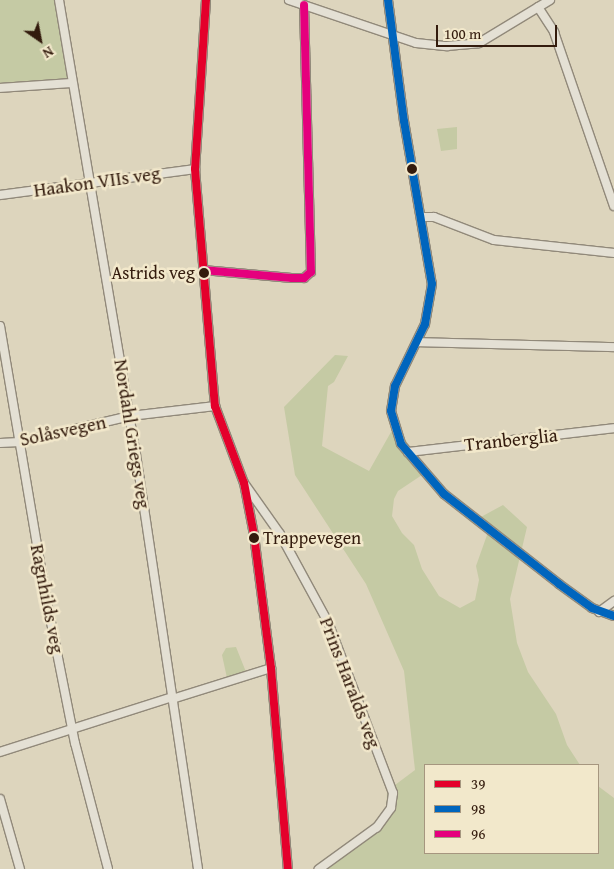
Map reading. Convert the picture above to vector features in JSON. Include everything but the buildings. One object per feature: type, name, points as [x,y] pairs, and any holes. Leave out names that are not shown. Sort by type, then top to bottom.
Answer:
[{"type":"street","name":"Nordahl Griegs veg","points":[[59,0],[71,83],[130,416],[198,869]]},
{"type":"street","points":[[206,0],[195,169],[215,406],[244,483],[272,668],[288,869]]},
{"type":"street","points":[[289,0],[416,43],[447,46],[472,44],[495,36],[550,0]]},
{"type":"street","points":[[388,0],[391,34],[422,217],[432,298],[417,342],[395,386],[391,411],[401,444],[444,494],[544,573],[599,612],[614,616]]},
{"type":"street","points":[[203,270],[292,278],[304,278],[311,272],[304,5]]},
{"type":"street","points":[[538,7],[552,26],[614,206]]},
{"type":"street","points":[[0,88],[71,83]]},
{"type":"street","name":"Haakon VIIs veg","points":[[0,196],[195,169]]},
{"type":"street","points":[[422,217],[434,217],[509,242],[614,253]]},
{"type":"street","name":"Ragnhilds veg","points":[[0,326],[44,592],[72,730],[108,869]]},
{"type":"street","points":[[417,342],[614,347]]},
{"type":"street","name":"Solåsvegen","points":[[0,443],[20,442],[130,416],[215,406]]},
{"type":"street","name":"Tranberglia","points":[[408,452],[614,428]]},
{"type":"street","name":"Prins Haralds veg","points":[[244,483],[280,534],[328,622],[392,793],[391,808],[376,827],[319,869]]},
{"type":"street","points":[[599,612],[614,602]]},
{"type":"street","points":[[0,752],[272,668]]},
{"type":"street","points":[[0,799],[20,869]]},
{"type":"green space","points":[[0,0],[57,0],[68,81],[0,84]]},
{"type":"green space","points":[[457,127],[457,149],[441,151],[437,129]]},
{"type":"green space","points":[[335,355],[348,356],[334,382],[328,386],[322,446],[369,471],[391,432],[400,430],[425,473],[398,491],[394,499],[392,516],[402,533],[414,545],[422,569],[439,596],[460,608],[475,600],[479,580],[476,566],[487,535],[479,518],[503,505],[527,527],[510,599],[517,643],[528,672],[556,714],[567,745],[579,764],[424,764],[424,854],[599,854],[599,787],[614,798],[614,869],[318,869],[386,816],[387,791],[415,770],[404,671],[366,584],[295,475],[284,407]]},
{"type":"green space","points":[[236,647],[246,672],[227,678],[222,655],[226,648]]},
{"type":"transit line","name":"39","points":[[206,0],[195,169],[215,406],[244,483],[254,535],[271,668],[288,869]]},
{"type":"transit line","name":"98","points":[[388,0],[404,121],[432,284],[425,324],[395,386],[391,411],[401,444],[444,494],[592,608],[614,616]]},
{"type":"transit line","name":"96","points":[[203,270],[292,278],[304,278],[311,272],[304,5]]},
{"type":"place","name":"Astrids veg","points":[[204,273]]},
{"type":"place","name":"Trappevegen","points":[[254,538]]}]
